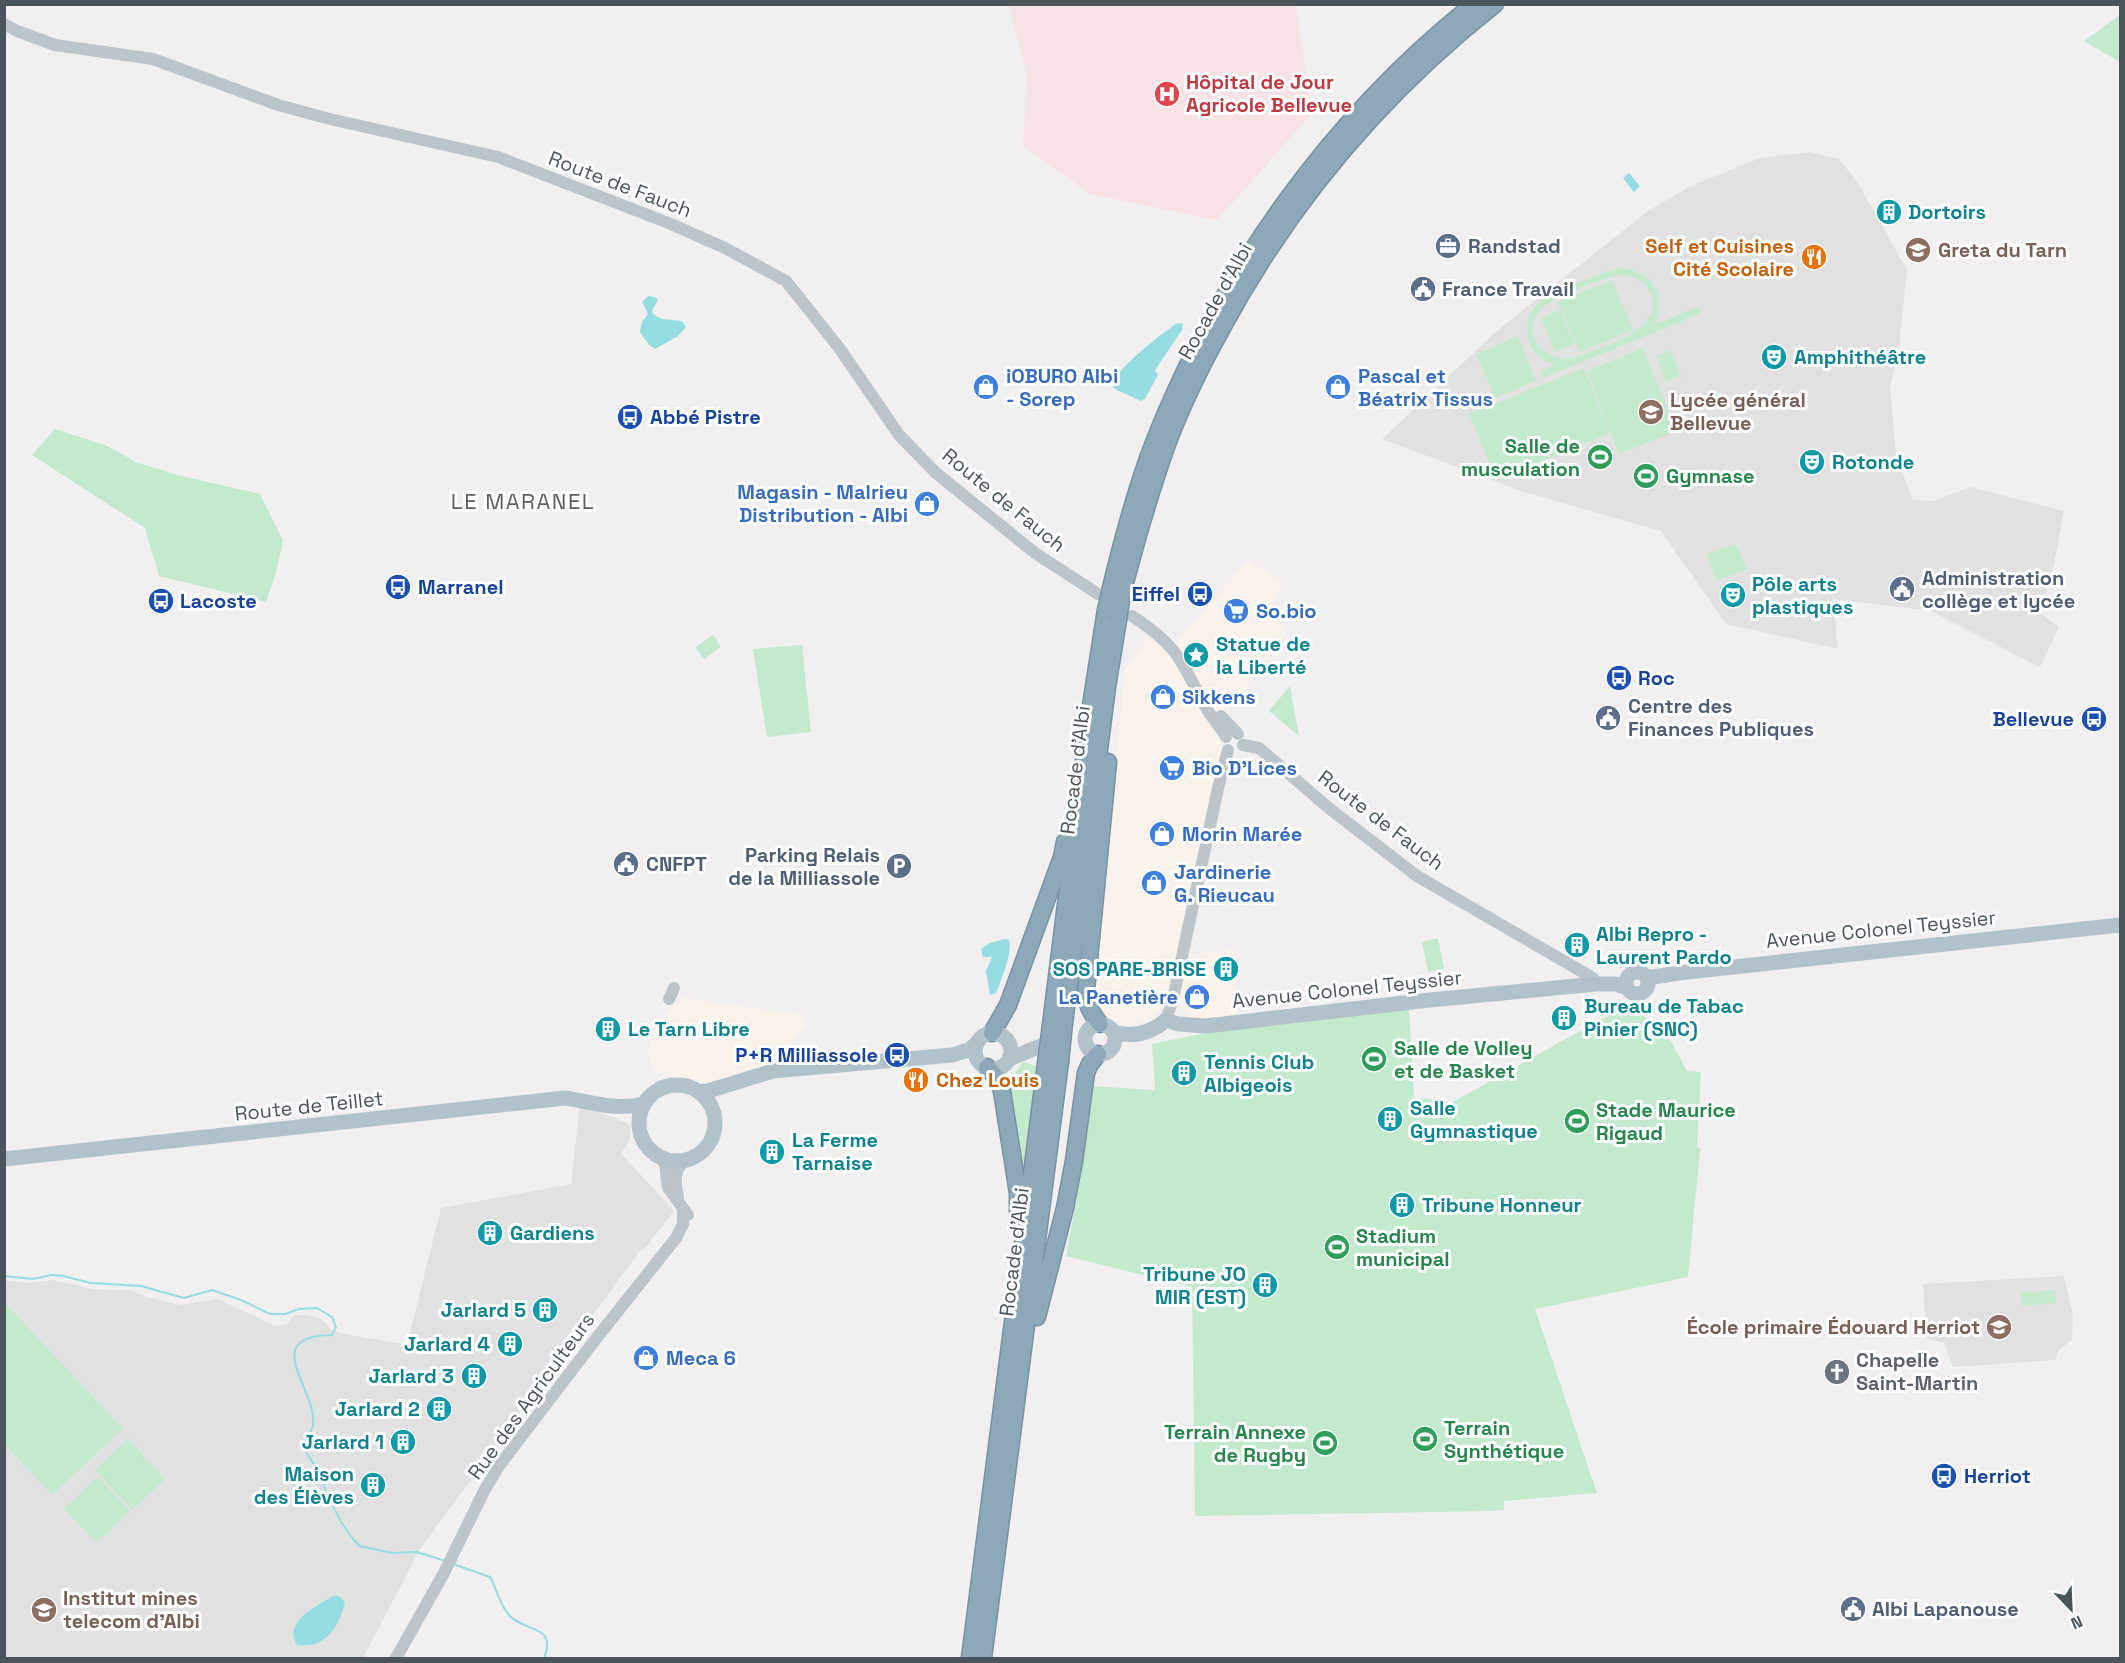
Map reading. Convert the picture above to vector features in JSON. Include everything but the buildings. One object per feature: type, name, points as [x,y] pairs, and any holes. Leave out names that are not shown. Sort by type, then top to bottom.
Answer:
[{"type":"highway","name":"Rocade d'Albi","points":[[984,1659],[1019,1378],[1053,1063],[1101,680],[1111,662],[1118,616],[1110,592],[1137,492],[1155,441],[1195,350],[1235,276],[1278,212],[1313,165],[1355,116],[1406,64],[1474,4]]},
{"type":"highway","name":"Rocade d'Albi","points":[[1110,592],[1145,509],[1180,414],[1240,294],[1276,237],[1304,198],[1374,114],[1416,72],[1495,4]]},
{"type":"highway","name":"Rocade d'Albi","points":[[1058,1024],[1090,712],[1118,616]]},
{"type":"highway","points":[[1100,1030],[1086,999],[1086,990],[1111,702],[1101,680]]},
{"type":"highway","points":[[992,1033],[1008,1005],[1062,857],[1071,808],[1080,796]]},
{"type":"highway","points":[[1019,1378],[1028,1362],[1042,1290],[1065,1208],[1086,1073],[1100,1051]]},
{"type":"highway","name":"Rocade d'Albi","points":[[970,1659],[1023,1245],[1053,1063]]},
{"type":"highway","points":[[983,1065],[998,1080],[1002,1091],[1018,1193],[1018,1236],[1023,1245]]},
{"type":"main road","name":"Avenue Colonel Teyssier","points":[[1627,981],[1632,993],[1642,993],[1647,988],[1647,978],[1678,973],[2121,925]]},
{"type":"main road","name":"Avenue Colonel Teyssier","points":[[1574,987],[1593,978],[1627,981]]},
{"type":"main road","name":"Avenue Colonel Teyssier","points":[[1166,1020],[1178,1024],[1206,1026],[1430,1000],[1616,984],[1627,981]]},
{"type":"main road","points":[[1130,1036],[1100,1030],[1063,1043],[1100,1051],[1130,1036],[1145,1032],[1166,1020]]},
{"type":"main road","points":[[1100,1030],[1085,1042],[1100,1051]]},
{"type":"main road","points":[[1100,1030],[1115,1041],[1100,1051]]},
{"type":"main road","points":[[700,1092],[773,1071],[952,1054],[969,1050],[987,1034],[992,1033],[1002,1035],[1009,1042],[1011,1054],[1009,1059]]},
{"type":"main road","points":[[978,1042],[976,1053],[983,1065]]},
{"type":"main road","points":[[952,1054],[983,1065],[1000,1067],[1009,1059],[1043,1045],[1009,1042]]},
{"type":"main road","points":[[714,1111],[720,1094],[738,1081]]},
{"type":"main road","points":[[680,1085],[700,1092],[714,1111],[716,1123],[714,1134],[700,1153],[685,1160],[661,1158],[640,1135],[638,1124],[644,1104],[658,1090],[669,1086],[680,1085]]},
{"type":"main road","name":"Route de Teillet","points":[[4,1159],[565,1098],[616,1108],[644,1104]]},
{"type":"main road","name":"Route de Teillet","points":[[616,1108],[638,1124]]},
{"type":"street","name":"Route de Fauch","points":[[4,24],[56,45],[153,59],[278,105],[330,119],[498,157],[671,224],[725,248],[786,281],[834,340],[898,435],[936,473],[1035,553],[1110,592]]},
{"type":"street","name":"Route de Fauch","points":[[1118,616],[1168,643],[1180,658],[1196,687],[1236,739],[1259,748],[1330,809],[1417,876],[1593,978]]},
{"type":"street","points":[[1166,1020],[1173,999],[1218,788],[1228,750],[1237,751],[1236,739]]},
{"type":"street","name":"Rue des Agriculteurs","points":[[396,1659],[444,1573],[484,1491],[499,1466],[637,1288],[651,1277],[686,1235],[689,1220],[668,1188],[665,1164],[661,1158]]},
{"type":"street","name":"Rue des Agriculteurs","points":[[681,1205],[676,1176],[679,1165],[685,1160]]},
{"type":"shaded area","name":"Hôpital de Jour Agricole Bellevue","points":[[1008,5],[1296,5],[1312,114],[1217,220],[1090,194],[1023,146],[1027,73]]},
{"type":"shaded area","name":"Lycée général Bellevue","points":[[1809,152],[1839,159],[1858,183],[1907,270],[1899,349],[1890,385],[1896,456],[1913,500],[1934,501],[1970,487],[2064,511],[2053,569],[2040,613],[2059,627],[2040,667],[1931,611],[1833,599],[1838,649],[1726,624],[1661,531],[1521,491],[1382,439],[1498,330],[1648,211],[1691,186],[1760,158]]},
{"type":"shaded area","points":[[1249,560],[1283,582],[1271,608],[1286,633],[1228,712],[1189,954],[1234,950],[1238,1017],[1208,1022],[1189,1017],[1181,1005],[1161,1008],[1151,1018],[1133,1026],[1123,1026],[1099,1016],[1091,1006],[1125,669],[1148,638],[1170,650]]},
{"type":"shaded area","points":[[679,998],[803,1015],[807,1022],[776,1063],[750,1069],[710,1084],[702,1083],[686,1077],[669,1076],[658,1071],[651,1063],[648,1050],[651,1036]]},
{"type":"shaded area","points":[[580,1106],[630,1125],[630,1140],[621,1153],[674,1211],[646,1247],[640,1251],[420,1549],[363,1658],[5,1658],[4,1280],[30,1283],[53,1280],[93,1289],[129,1290],[181,1305],[218,1299],[275,1326],[287,1324],[294,1315],[305,1315],[317,1317],[326,1322],[329,1328],[340,1333],[407,1345],[441,1208],[571,1184]]},
{"type":"shaded area","name":"École primaire Édouard Herriot","points":[[2064,1276],[2073,1316],[2072,1340],[2059,1350],[2055,1360],[1953,1367],[1944,1343],[1927,1338],[1923,1284]]},
{"type":"green space","points":[[2120,15],[2120,62],[2084,41]]},
{"type":"green space","points":[[1620,268],[1641,274],[1654,286],[1659,303],[1654,325],[1699,306],[1702,313],[1543,378],[1541,371],[1555,365],[1546,362],[1531,345],[1528,326],[1532,311],[1545,298],[1554,293],[1577,282]],"holes":[[[1626,276],[1643,283],[1651,294],[1653,307],[1649,318],[1640,328],[1614,343],[1575,357],[1552,356],[1537,344],[1532,326],[1543,307],[1580,288],[1613,277]]]},
{"type":"green space","points":[[1612,280],[1633,330],[1580,352],[1558,302]]},
{"type":"green space","points":[[1560,310],[1575,344],[1555,352],[1541,318]]},
{"type":"green space","points":[[1518,336],[1536,381],[1495,398],[1477,354]]},
{"type":"green space","points":[[1643,348],[1676,431],[1619,454],[1587,371]]},
{"type":"green space","points":[[1670,350],[1681,376],[1666,382],[1656,356]]},
{"type":"green space","points":[[1584,368],[1610,433],[1497,480],[1469,414]]},
{"type":"green space","points":[[55,429],[105,445],[138,463],[181,476],[260,494],[283,541],[266,602],[159,576],[145,528],[32,455]]},
{"type":"green space","points":[[1736,544],[1747,569],[1716,580],[1707,554]]},
{"type":"green space","points":[[713,635],[721,647],[704,659],[695,647]]},
{"type":"green space","points":[[802,645],[811,732],[767,737],[753,649]]},
{"type":"green space","points":[[1290,686],[1299,736],[1269,711]]},
{"type":"green space","points":[[1438,938],[1444,969],[1428,972],[1422,942]]},
{"type":"green space","points":[[1634,1001],[1638,1003],[1641,1012],[1646,1017],[1652,1020],[1662,1020],[1662,1025],[1687,1071],[1701,1072],[1697,1147],[1700,1150],[1688,1277],[1535,1309],[1597,1493],[1504,1501],[1504,1510],[1494,1511],[1195,1516],[1192,1287],[1066,1256],[1081,1176],[1090,1086],[1155,1090],[1152,1044],[1200,1034],[1409,1009],[1414,1097],[1451,1103]]},
{"type":"green space","points":[[1022,1062],[1038,1066],[1022,1175],[1002,1083],[1015,1074]]},
{"type":"green space","points":[[2055,1290],[2056,1303],[2022,1306],[2021,1293]]},
{"type":"green space","points":[[5,1303],[123,1429],[52,1495],[5,1444]]},
{"type":"green space","points":[[128,1439],[165,1479],[132,1510],[95,1470]]},
{"type":"green space","points":[[98,1477],[130,1511],[96,1543],[64,1509]]},
{"type":"water","points":[[1629,173],[1640,186],[1634,192],[1623,178]]},
{"type":"water","points":[[648,296],[658,300],[652,310],[653,314],[662,319],[682,321],[686,327],[678,336],[655,349],[649,345],[640,332],[642,322],[648,314],[642,302]]},
{"type":"water","points":[[1178,323],[1183,324],[1182,330],[1155,370],[1158,375],[1145,399],[1141,401],[1115,389],[1112,385],[1121,371],[1151,343]]},
{"type":"water","points":[[1009,940],[1010,945],[1008,959],[996,993],[990,995],[986,971],[992,957],[983,957],[981,949],[990,943]]},
{"type":"water","points":[[333,1596],[339,1596],[345,1602],[335,1628],[323,1640],[307,1645],[297,1645],[294,1629],[298,1622],[311,1610]]},
{"type":"waterway","points":[[4,1276],[32,1279],[52,1275],[63,1276],[91,1283],[141,1286],[184,1298],[212,1290],[241,1300],[270,1314],[285,1314],[299,1309],[317,1308],[332,1317],[336,1327],[332,1335],[310,1338],[298,1345],[294,1355],[312,1411],[313,1425],[302,1445],[321,1476],[341,1522],[360,1546],[392,1553],[417,1552],[445,1561]]},
{"type":"waterway","points":[[453,1564],[490,1577],[509,1615],[515,1621],[537,1630],[547,1639],[544,1658]]},
{"type":"place","name":"Hôpital de Jour Agricole Bellevue","points":[[1167,94]]},
{"type":"place","name":"Dortoirs","points":[[1889,212]]},
{"type":"place","name":"Randstad","points":[[1448,246]]},
{"type":"place","name":"Greta du Tarn","points":[[1918,250]]},
{"type":"place","name":"Self et Cuisines Cité Scolaire","points":[[1814,257]]},
{"type":"place","name":"France Travail","points":[[1423,289]]},
{"type":"place","name":"Amphithéâtre","points":[[1774,357]]},
{"type":"place","name":"iOBURO Albi - Sorep","points":[[986,387]]},
{"type":"place","name":"Pascal et Béatrix Tissus","points":[[1338,387]]},
{"type":"place","name":"Lycée général Bellevue","points":[[1651,412]]},
{"type":"place","name":"Abbé Pistre","points":[[630,417]]},
{"type":"place","name":"Salle de musculation","points":[[1600,457]]},
{"type":"place","name":"Rotonde","points":[[1812,462]]},
{"type":"place","name":"Gymnase","points":[[1646,476]]},
{"type":"place","name":"Magasin - Malrieu Distribution - Albi","points":[[927,504]]},
{"type":"place","name":"Marranel","points":[[398,587]]},
{"type":"place","name":"Administration collège et lycée","points":[[1902,589]]},
{"type":"place","name":"Eiffel","points":[[1200,594]]},
{"type":"place","name":"Pôle arts plastiques","points":[[1733,595]]},
{"type":"place","name":"Lacoste","points":[[161,601]]},
{"type":"place","name":"So.bio","points":[[1236,611]]},
{"type":"place","name":"Statue de la Liberté","points":[[1196,655]]},
{"type":"place","name":"Roc","points":[[1619,678]]},
{"type":"place","name":"Sikkens","points":[[1163,697]]},
{"type":"place","name":"Centre des Finances Publiques","points":[[1608,718]]},
{"type":"place","name":"Bellevue","points":[[2094,719]]},
{"type":"place","name":"Bio D'Lices","points":[[1172,768]]},
{"type":"place","name":"Morin Marée","points":[[1162,834]]},
{"type":"place","name":"CNFPT","points":[[626,864]]},
{"type":"place","name":"Parking Relais de la Milliassole","points":[[899,866]]},
{"type":"place","name":"Jardinerie G. Rieucau","points":[[1154,883]]},
{"type":"place","name":"Albi Repro - Laurent Pardo","points":[[1577,945]]},
{"type":"place","name":"SOS PARE-BRISE","points":[[1226,969]]},
{"type":"place","name":"La Panetière","points":[[1197,997]]},
{"type":"place","name":"Bureau de Tabac Pinier (SNC)","points":[[1564,1018]]},
{"type":"place","name":"Le Tarn Libre","points":[[608,1029]]},
{"type":"place","name":"P+R Milliassole","points":[[897,1055]]},
{"type":"place","name":"Salle de Volley et de Basket","points":[[1374,1059]]},
{"type":"place","name":"Tennis Club Albigeois","points":[[1184,1073]]},
{"type":"place","name":"Chez Louis","points":[[916,1080]]},
{"type":"place","name":"Salle Gymnastique","points":[[1390,1119]]},
{"type":"place","name":"Stade Maurice Rigaud","points":[[1577,1121]]},
{"type":"place","name":"La Ferme Tarnaise","points":[[772,1152]]},
{"type":"place","name":"Tribune Honneur","points":[[1402,1205]]},
{"type":"place","name":"Gardiens","points":[[490,1233]]},
{"type":"place","name":"Stadium municipal","points":[[1337,1247]]},
{"type":"place","name":"Tribune JO MIR (EST)","points":[[1265,1285]]},
{"type":"place","name":"Jarlard 5","points":[[545,1310]]},
{"type":"place","name":"École primaire Édouard Herriot","points":[[1999,1327]]},
{"type":"place","name":"Jarlard 4","points":[[510,1344]]},
{"type":"place","name":"Meca 6","points":[[646,1358]]},
{"type":"place","name":"Chapelle Saint-Martin","points":[[1837,1372]]},
{"type":"place","name":"Jarlard 3","points":[[474,1376]]},
{"type":"place","name":"Jarlard 2","points":[[439,1409]]},
{"type":"place","name":"Terrain Synthétique","points":[[1425,1439]]},
{"type":"place","name":"Jarlard 1","points":[[403,1442]]},
{"type":"place","name":"Terrain Annexe de Rugby","points":[[1325,1443]]},
{"type":"place","name":"Herriot","points":[[1944,1476]]},
{"type":"place","name":"Maison des Élèves","points":[[373,1485]]},
{"type":"place","name":"Albi Lapanouse","points":[[1853,1609]]},
{"type":"place","name":"Institut mines telecom d'Albi","points":[[44,1610]]},
{"type":"district","name":"LE MARANEL","points":[[523,501]]}]
